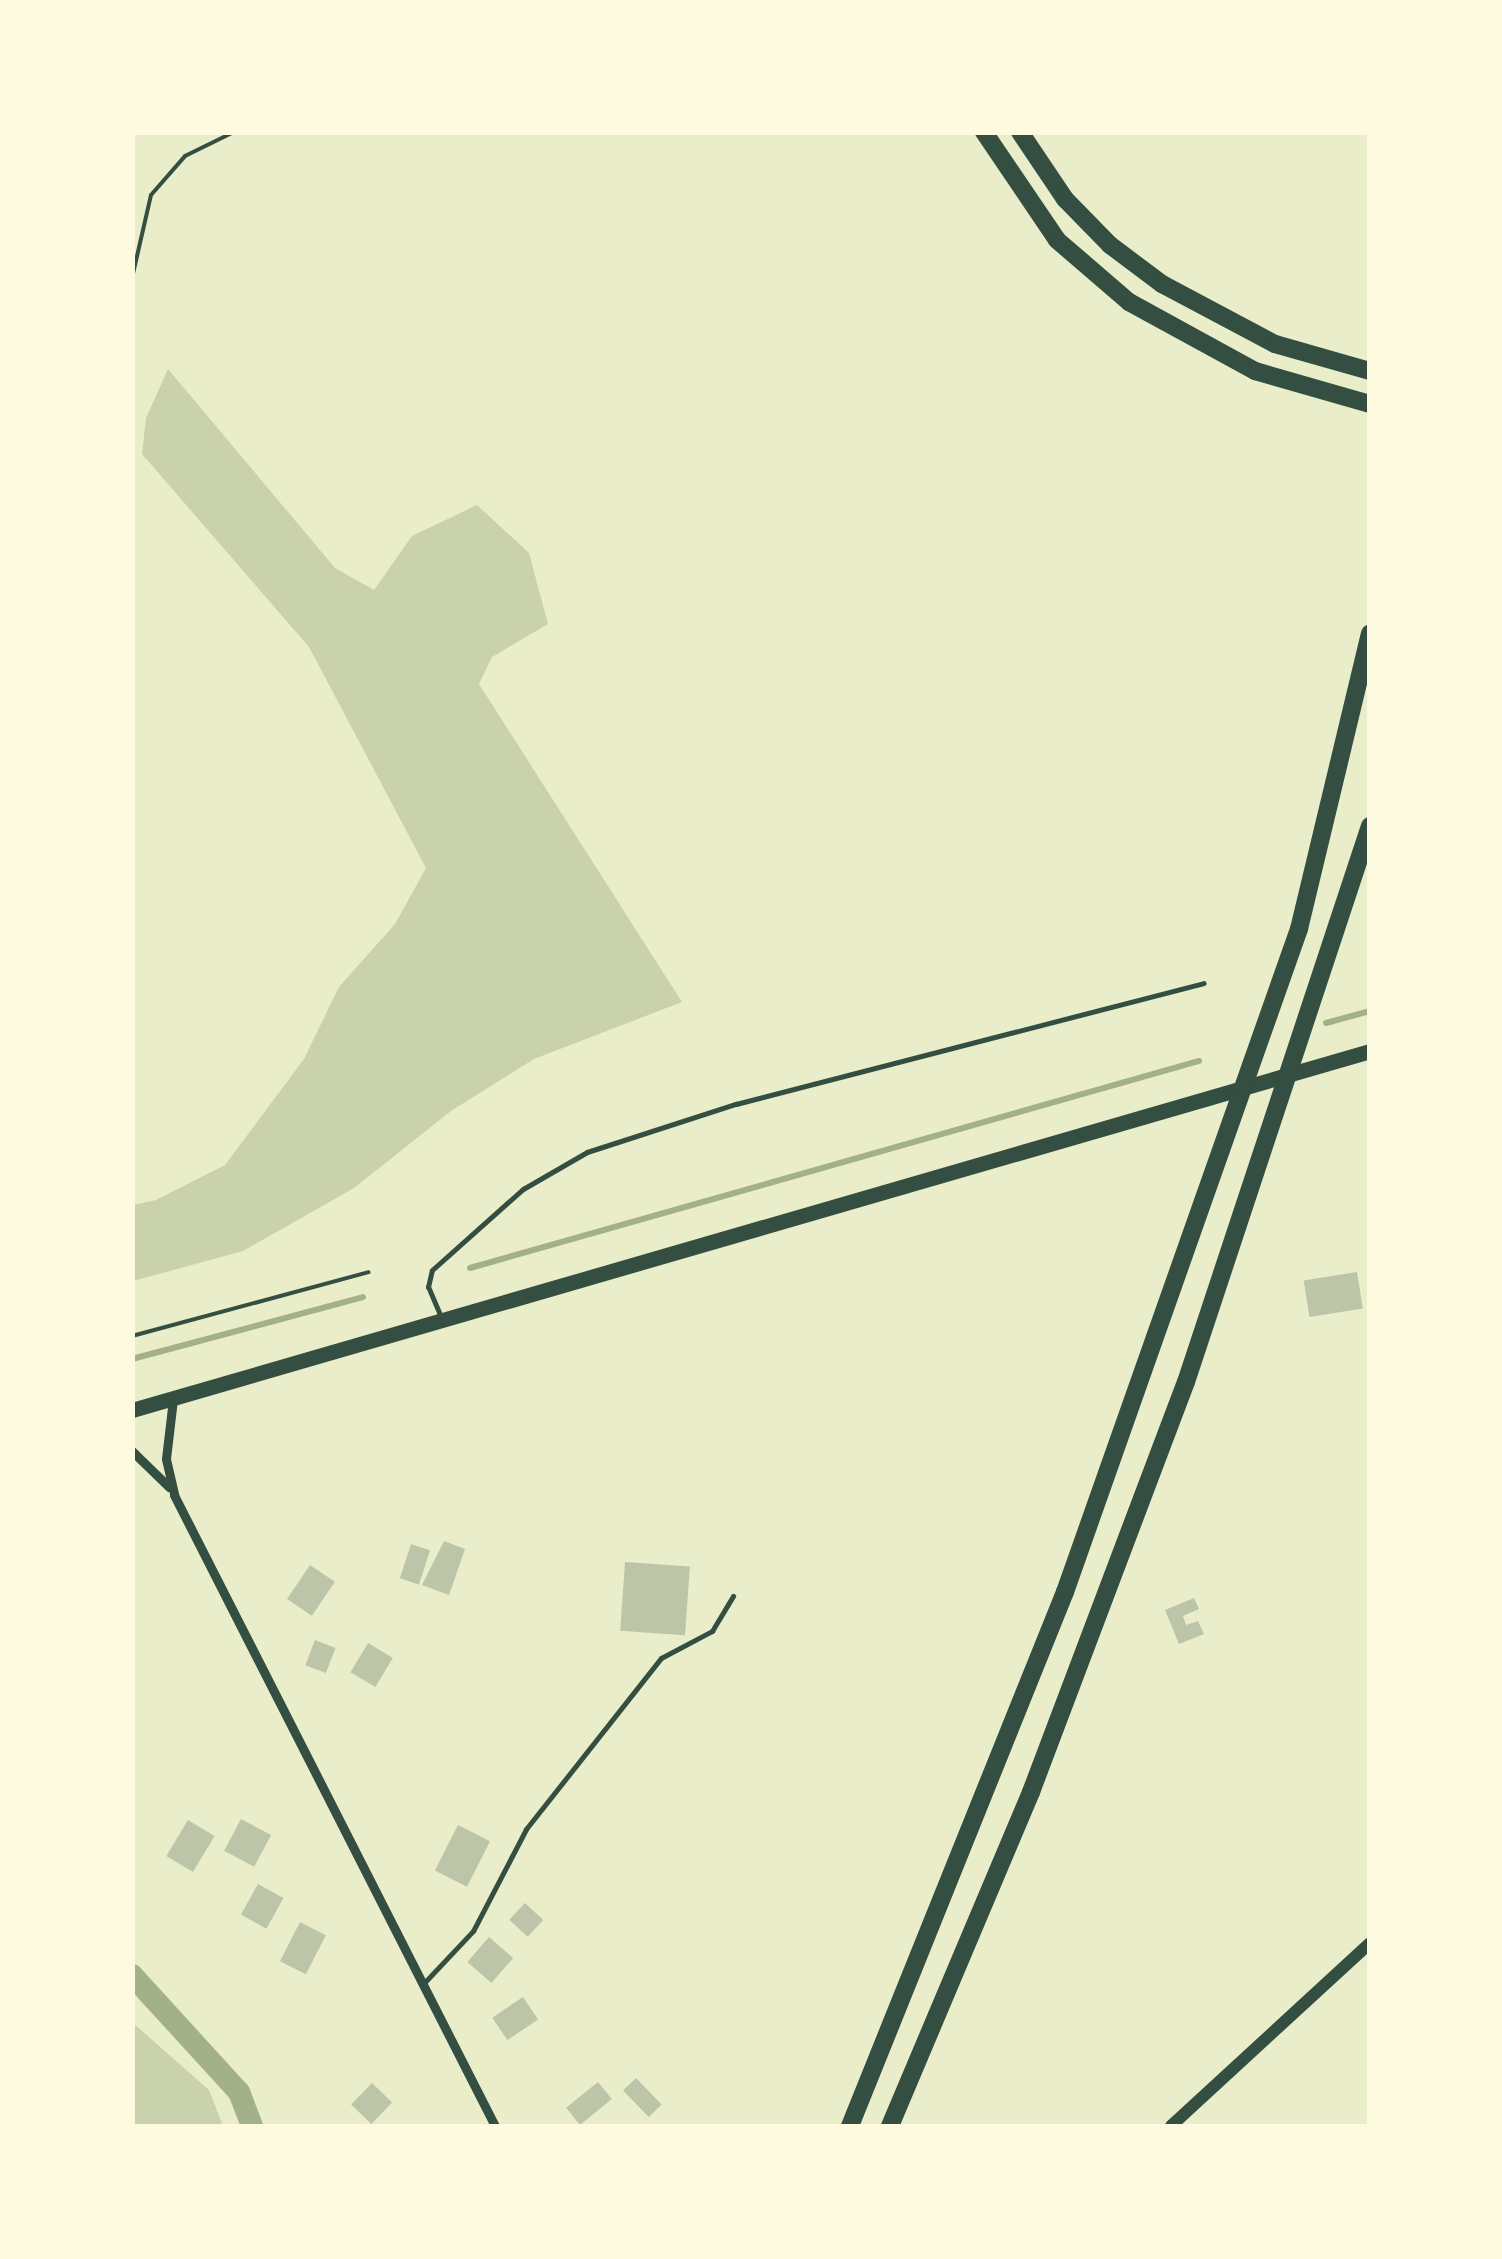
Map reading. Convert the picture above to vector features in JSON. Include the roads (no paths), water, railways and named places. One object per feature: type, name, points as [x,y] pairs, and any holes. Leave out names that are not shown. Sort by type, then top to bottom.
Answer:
[{"type":"highway","points":[[984,132],[1057,240],[1128,302],[1256,371],[1370,404]]},
{"type":"highway","points":[[1020,132],[1065,199],[1110,245],[1162,284],[1275,344],[1370,371]]},
{"type":"highway","points":[[850,2126],[1065,1592],[1286,965],[1370,633]]},
{"type":"highway","points":[[890,2126],[1030,1792],[1210,1316],[1370,826]]},
{"type":"main road","points":[[132,1410],[1126,1116],[1370,1051]]},
{"type":"main road","points":[[1172,2126],[1370,1942]]},
{"type":"street","points":[[174,1399],[166,1458],[174,1495],[494,2126]]},
{"type":"street","points":[[132,1450],[174,1495]]},
{"type":"lane","points":[[443,1321],[428,1286],[432,1270],[523,1189],[586,1152],[736,1104],[1204,982]]},
{"type":"lane","points":[[423,1984],[473,1931],[526,1829],[661,1658],[712,1631],[734,1596]]},
{"type":"waterway","points":[[1326,1023],[1370,1011]]},
{"type":"waterway","points":[[470,1268],[1199,1061]]},
{"type":"waterway","points":[[132,1359],[363,1297]]},
{"type":"waterway","points":[[132,1975],[239,2092],[252,2126]]}]
